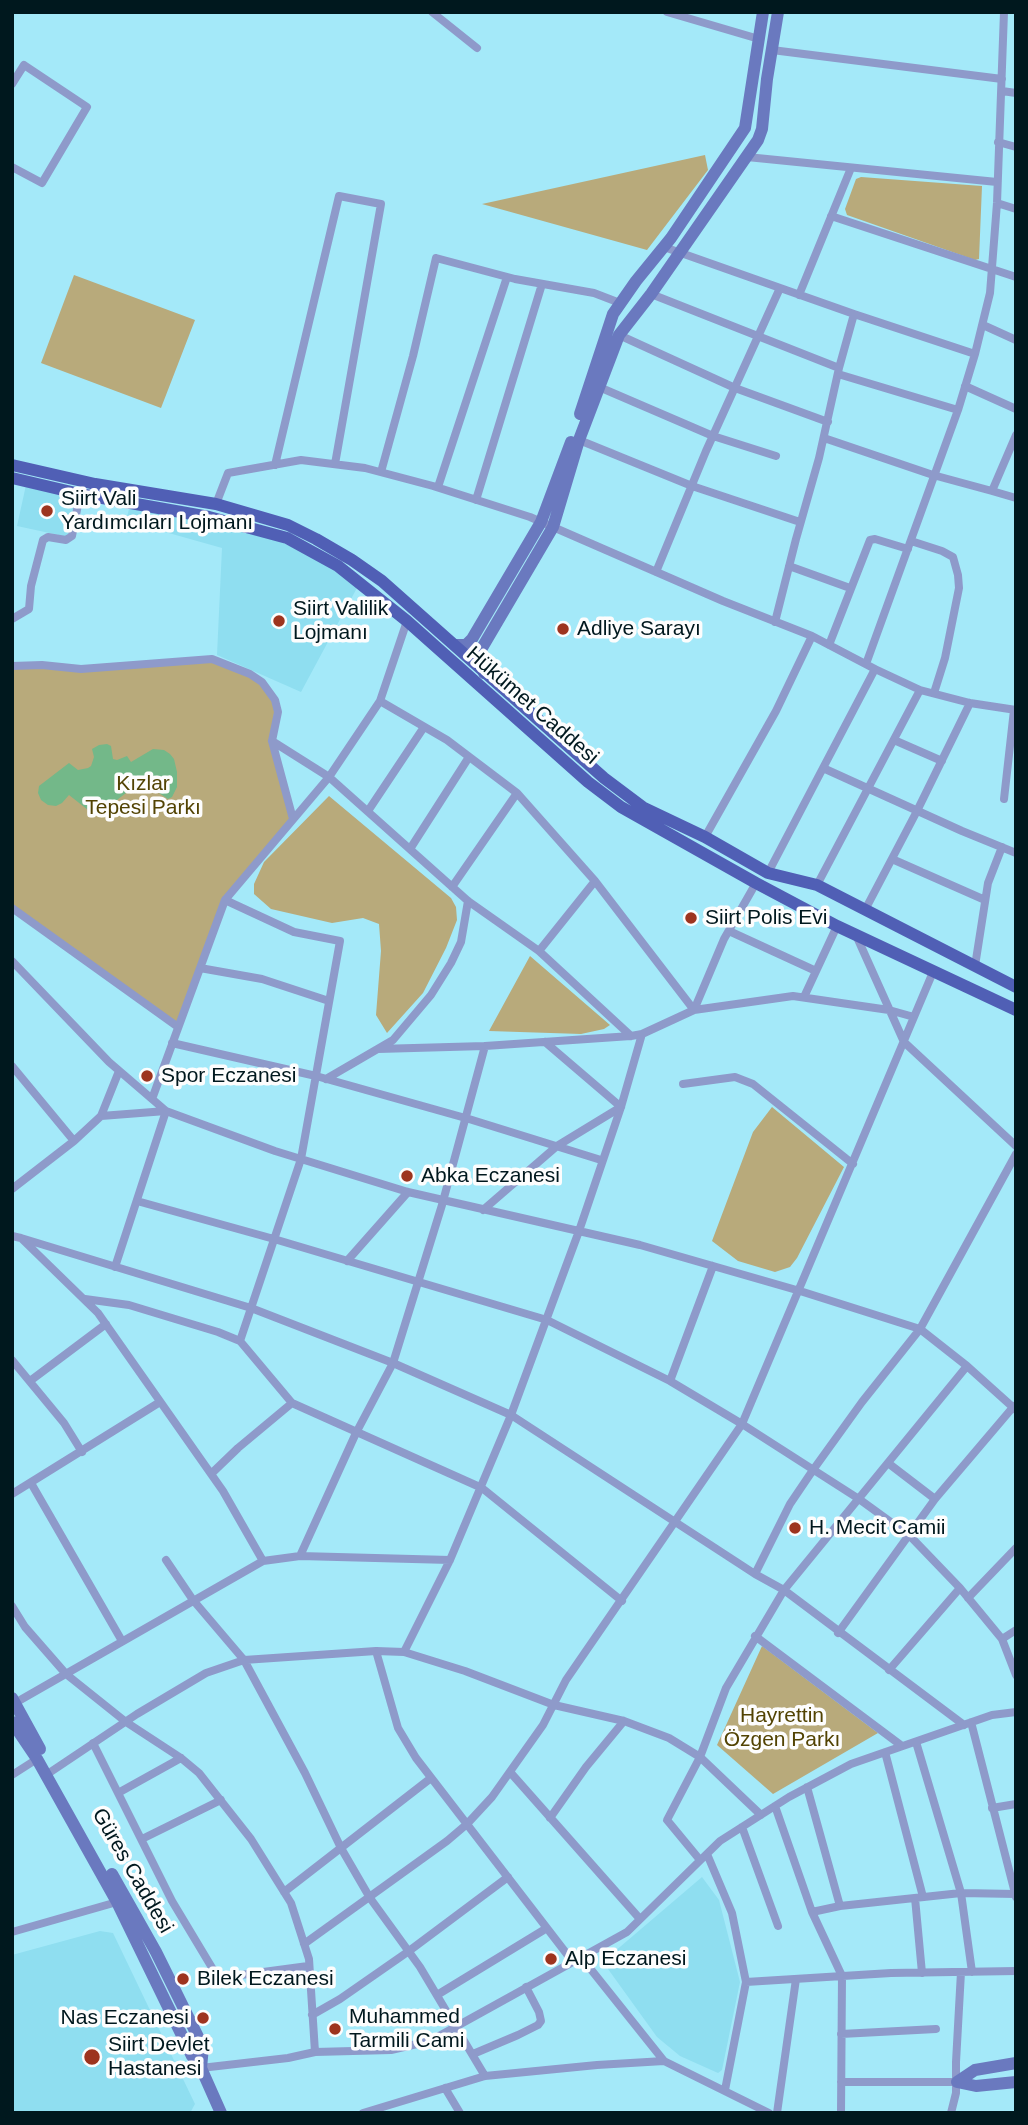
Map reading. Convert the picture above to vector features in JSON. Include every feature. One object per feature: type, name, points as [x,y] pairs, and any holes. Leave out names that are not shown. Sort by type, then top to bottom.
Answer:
[{"type":"main road","points":[[12,466],[95,484],[216,504],[288,525],[340,553],[382,581],[604,778],[645,807],[768,873],[817,885],[1016,987]]},
{"type":"main road","name":"Hükümet Caddesi","points":[[12,478],[80,494],[209,517],[287,538],[338,566],[407,621],[588,782],[621,807],[837,926],[1016,1010]]},
{"type":"street","points":[[432,12],[477,48]]},
{"type":"street","points":[[667,12],[690,15],[759,39]]},
{"type":"street","points":[[455,645],[466,645],[472,639],[547,524],[551,500],[612,314],[664,247],[745,128],[763,12]]},
{"type":"street","points":[[484,673],[479,653],[547,524],[619,335],[747,158],[762,129],[778,12]]},
{"type":"street","points":[[866,664],[958,410],[990,293],[997,203],[1004,12]]},
{"type":"street","points":[[1004,22],[1016,22]]},
{"type":"street","points":[[772,50],[1002,79]]},
{"type":"street","points":[[12,84],[24,65],[87,107],[41,183],[12,167]]},
{"type":"street","points":[[1002,91],[1016,93]]},
{"type":"street","points":[[998,142],[1016,147]]},
{"type":"street","points":[[747,158],[997,182]]},
{"type":"street","points":[[799,295],[851,167]]},
{"type":"street","points":[[275,465],[340,196],[381,204],[335,464]]},
{"type":"street","points":[[997,203],[1016,209]]},
{"type":"street","points":[[831,216],[1016,276]]},
{"type":"street","points":[[664,247],[975,354]]},
{"type":"street","points":[[381,472],[413,356],[436,258],[507,277],[594,293],[620,303]]},
{"type":"street","points":[[438,487],[507,277]]},
{"type":"street","points":[[477,500],[542,284]]},
{"type":"street","points":[[656,572],[713,436],[780,288]]},
{"type":"street","points":[[651,294],[838,371],[958,410]]},
{"type":"street","points":[[775,622],[824,438],[853,314]]},
{"type":"street","points":[[983,325],[1016,341]]},
{"type":"street","points":[[619,335],[735,388],[828,422]]},
{"type":"street","points":[[965,386],[1016,409]]},
{"type":"street","points":[[598,387],[713,436],[776,456]]},
{"type":"street","points":[[992,491],[1016,435]]},
{"type":"street","points":[[824,438],[933,475],[1016,498]]},
{"type":"street","points":[[579,440],[692,486],[800,522]]},
{"type":"street","points":[[216,504],[228,473],[301,460],[381,472],[438,487],[547,524],[812,636],[920,690],[970,703],[1015,710],[1004,799]]},
{"type":"street","points":[[12,619],[29,609],[31,586],[43,540],[48,537],[65,540],[72,536],[80,494]]},
{"type":"street","points":[[829,645],[870,540],[875,538],[942,551],[953,557],[959,588],[945,659],[934,693]]},
{"type":"street","points":[[789,566],[850,588]]},
{"type":"street","points":[[152,1099],[225,900],[329,777],[380,701],[407,621]]},
{"type":"street","points":[[705,837],[776,711],[812,636]]},
{"type":"street","points":[[12,666],[42,665],[81,669],[212,659],[250,674],[270,690],[275,700],[278,712],[272,741],[293,819]]},
{"type":"street","points":[[768,873],[875,668]]},
{"type":"street","points":[[817,885],[920,690]]},
{"type":"street","points":[[380,701],[447,740],[517,793],[595,881],[694,1010]]},
{"type":"street","points":[[865,910],[970,703]]},
{"type":"street","points":[[368,811],[424,727]]},
{"type":"street","points":[[894,740],[942,761]]},
{"type":"street","points":[[272,741],[329,777],[468,901],[539,951],[631,1036]]},
{"type":"street","points":[[410,849],[469,757]]},
{"type":"street","points":[[823,768],[1016,853]]},
{"type":"street","points":[[452,887],[517,793]]},
{"type":"street","points":[[975,966],[988,883],[1002,847]]},
{"type":"street","points":[[892,859],[985,900]]},
{"type":"street","points":[[539,951],[595,881]]},
{"type":"street","points":[[694,1010],[729,931],[756,883]]},
{"type":"street","points":[[225,900],[294,932],[340,941],[301,1159],[240,1341]]},
{"type":"street","points":[[326,1079],[393,1040],[431,995],[461,942],[468,901]]},
{"type":"street","points":[[12,908],[178,1027]]},
{"type":"street","points":[[804,997],[837,926]]},
{"type":"street","points":[[729,931],[816,971]]},
{"type":"street","points":[[855,934],[904,1042],[1016,1146]]},
{"type":"street","points":[[12,961],[119,1071],[166,1111],[301,1159],[408,1192],[640,1245],[920,1329],[967,1366],[1015,1407],[935,1499],[838,1633]]},
{"type":"street","points":[[200,968],[262,979],[329,1000]]},
{"type":"street","points":[[304,1944],[467,1824],[492,1797],[543,1725],[566,1680],[742,1424],[933,972]]},
{"type":"street","points":[[378,1049],[485,1046],[631,1036],[642,1034],[694,1010],[793,996],[889,1010],[915,1017]]},
{"type":"street","points":[[404,1652],[450,1560],[511,1415],[579,1231],[621,1107],[642,1034]]},
{"type":"street","points":[[545,1042],[621,1107]]},
{"type":"street","points":[[172,1043],[316,1076],[466,1118],[601,1160]]},
{"type":"street","points":[[300,1556],[356,1433],[393,1363],[443,1200],[485,1046]]},
{"type":"street","points":[[12,1066],[74,1141]]},
{"type":"street","points":[[13,1185],[74,1141],[101,1116],[119,1071]]},
{"type":"street","points":[[683,1084],[735,1077],[753,1084],[853,1164]]},
{"type":"street","points":[[483,1210],[557,1146],[621,1107]]},
{"type":"street","points":[[101,1116],[166,1111]]},
{"type":"street","points":[[115,1267],[166,1111]]},
{"type":"street","points":[[755,1574],[790,1504],[862,1402],[920,1329],[1016,1154]]},
{"type":"street","points":[[347,1261],[408,1192]]},
{"type":"street","points":[[137,1201],[547,1320],[670,1381],[859,1499],[910,1536],[960,1588],[1002,1639],[1016,1675]]},
{"type":"street","points":[[17,1237],[251,1308],[393,1363],[511,1415],[784,1591],[838,1633],[967,1724],[1015,1895],[961,1893],[840,1906],[812,1912]]},
{"type":"street","points":[[17,1237],[85,1299],[106,1324],[223,1491],[263,1561]]},
{"type":"street","points":[[670,1381],[713,1266]]},
{"type":"street","points":[[85,1299],[130,1305],[240,1341],[292,1403],[482,1488],[622,1601]]},
{"type":"street","points":[[30,1381],[106,1324]]},
{"type":"street","points":[[12,1360],[64,1423],[82,1452]]},
{"type":"street","points":[[725,2090],[746,1982],[732,1913],[704,1857],[667,1820],[699,1757],[726,1688],[784,1591],[967,1366]]},
{"type":"street","points":[[12,1494],[160,1402]]},
{"type":"street","points":[[211,1474],[292,1403]]},
{"type":"street","points":[[888,1463],[935,1499]]},
{"type":"street","points":[[31,1483],[122,1641]]},
{"type":"street","points":[[968,1598],[1016,1548]]},
{"type":"street","points":[[14,1701],[263,1561],[300,1556],[450,1560]]},
{"type":"street","points":[[166,1560],[193,1600],[244,1660],[305,1773],[341,1849],[370,1898],[409,1951],[457,2026],[485,2076]]},
{"type":"street","points":[[889,1670],[960,1588]]},
{"type":"street","points":[[12,1606],[25,1626],[66,1674],[126,1722],[199,1773],[251,1839],[291,1903],[309,1959],[314,2052]]},
{"type":"street","points":[[1002,1639],[1016,1630]]},
{"type":"street","points":[[755,1636],[902,1746]]},
{"type":"street","points":[[376,1651],[398,1728],[416,1758],[547,1928],[664,2061],[769,2113]]},
{"type":"street","points":[[50,1773],[206,1673],[244,1660],[376,1651],[404,1652],[465,1671],[554,1705],[624,1721],[669,1738],[699,1757],[761,1815]]},
{"type":"street","name":"Güres Caddesi","points":[[14,1701],[50,1773],[156,1952],[203,2047],[201,2068]]},
{"type":"street","points":[[201,2068],[314,2052],[391,2050],[430,2041],[627,1932],[720,1841],[807,1787],[851,1764],[992,1715],[1016,1712]]},
{"type":"street","points":[[12,1721],[37,1759],[50,1773],[192,2056],[201,2068],[221,2113]]},
{"type":"street","points":[[550,1818],[586,1767],[624,1721]]},
{"type":"street","points":[[916,1742],[961,1893],[972,1972]]},
{"type":"street","points":[[93,1743],[172,1901],[217,1976],[308,1966]]},
{"type":"street","points":[[885,1752],[919,1898],[922,1973]]},
{"type":"street","points":[[118,1793],[181,1758]]},
{"type":"street","points":[[12,1774],[37,1759]]},
{"type":"street","points":[[510,1772],[640,1919]]},
{"type":"street","points":[[284,1892],[432,1778]]},
{"type":"street","points":[[807,1787],[840,1906]]},
{"type":"street","points":[[142,1839],[221,1800]]},
{"type":"street","points":[[992,1808],[1016,1804]]},
{"type":"street","points":[[775,1806],[812,1912],[842,1976],[841,2113]]},
{"type":"street","points":[[741,1827],[778,1926]]},
{"type":"street","points":[[312,2015],[409,1951],[508,1877]]},
{"type":"street","points":[[12,1932],[117,1902]]},
{"type":"street","points":[[437,1995],[547,1928]]},
{"type":"street","points":[[746,1982],[1016,1971]]},
{"type":"street","points":[[951,2113],[957,2082],[961,1972]]},
{"type":"street","points":[[777,2113],[796,1979]]},
{"type":"street","points":[[473,2054],[538,2025],[541,2021],[539,2012],[526,1987]]},
{"type":"street","points":[[841,2034],[936,2029]]},
{"type":"street","points":[[363,2113],[485,2076],[664,2061]]},
{"type":"street","points":[[957,2082],[975,2070],[1016,2063]]},
{"type":"street","points":[[841,2082],[957,2082],[976,2086],[1016,2082]]},
{"type":"street","points":[[445,2088],[460,2113]]},
{"type":"shaded area","name":"Siirt Vali Yardımcıları Lojmanı","points":[[26,485],[77,496],[68,537],[17,526]]},
{"type":"shaded area","name":"Siirt Valilik Lojmanı","points":[[130,505],[263,534],[312,556],[358,586],[301,692],[217,655],[222,548],[126,521]]},
{"type":"shaded area","points":[[107,744],[111,746],[113,759],[117,760],[127,756],[131,762],[153,749],[164,750],[170,754],[177,772],[177,787],[172,797],[168,799],[156,791],[141,787],[126,793],[104,810],[93,812],[69,795],[56,806],[41,800],[39,786],[69,763],[78,770],[88,768],[94,757],[92,749]]},
{"type":"shaded area","points":[[702,1877],[719,1900],[740,1982],[722,2070],[718,2073],[680,2056],[657,2037],[608,1969],[607,1958]]},
{"type":"shaded area","name":"Siirt Devlet Hastanesi","points":[[100,1931],[113,1933],[195,2104],[190,2113],[12,2113],[12,1955]]},
{"type":"green space","points":[[705,155],[708,170],[647,250],[482,204]]},
{"type":"green space","points":[[861,177],[982,186],[979,259],[975,260],[847,215],[845,209],[856,179]]},
{"type":"green space","points":[[74,275],[195,320],[161,408],[41,363]]},
{"type":"green space","name":"Kızlar Tepesi Parkı","points":[[212,659],[250,674],[275,700],[272,741],[293,819],[225,900],[178,1027],[12,908],[12,666],[81,669]]},
{"type":"green space","points":[[329,796],[451,898],[456,907],[457,920],[423,993],[387,1033],[376,1015],[381,951],[379,924],[363,918],[332,923],[271,909],[254,894],[254,884],[264,862]]},
{"type":"green space","points":[[530,956],[610,1025],[581,1034],[489,1031]]},
{"type":"green space","points":[[772,1107],[844,1167],[797,1258],[790,1267],[775,1272],[738,1261],[712,1241],[753,1132]]},
{"type":"green space","name":"Hayrettin Özgen Parkı","points":[[762,1646],[878,1733],[773,1794],[717,1745]]},
{"type":"place","name":"Siirt Vali Yardımcıları Lojmanı","points":[[47,511]]},
{"type":"place","name":"Siirt Valilik Lojmanı","points":[[279,621]]},
{"type":"place","name":"Adliye Sarayı","points":[[563,629]]},
{"type":"place","name":"Siirt Polis Evi","points":[[691,918]]},
{"type":"place","name":"Spor Eczanesi","points":[[147,1076]]},
{"type":"place","name":"Abka Eczanesi","points":[[407,1176]]},
{"type":"place","name":"H. Mecit Camii","points":[[795,1528]]},
{"type":"place","name":"Alp Eczanesi","points":[[551,1959]]},
{"type":"place","name":"Bilek Eczanesi","points":[[183,1979]]},
{"type":"place","name":"Nas Eczanesi","points":[[203,2018]]},
{"type":"place","name":"Muhammed Tarmili Cami","points":[[335,2029]]},
{"type":"place","name":"Siirt Devlet Hastanesi","points":[[92,2057]]}]
